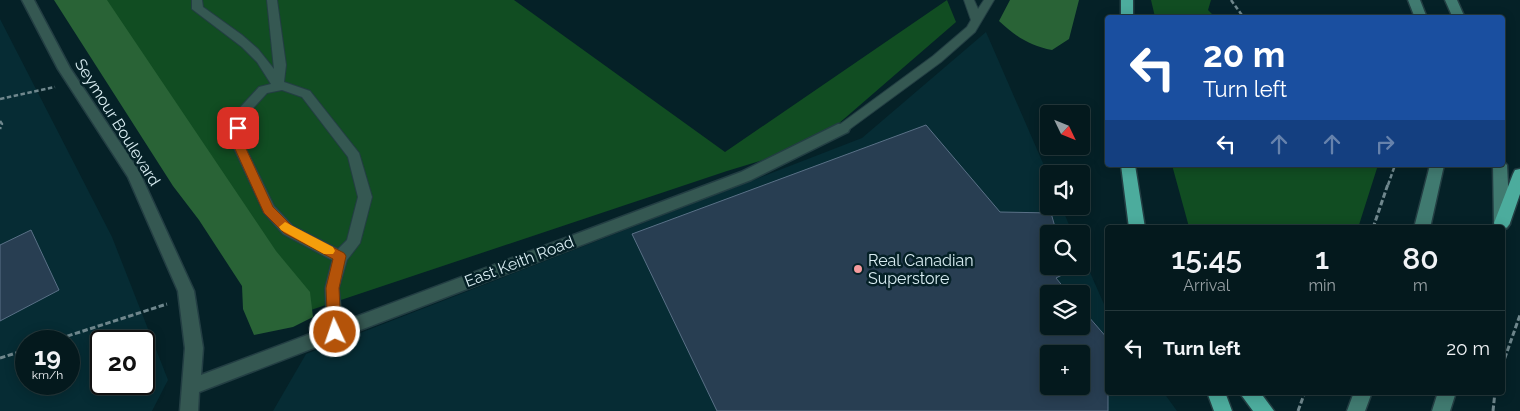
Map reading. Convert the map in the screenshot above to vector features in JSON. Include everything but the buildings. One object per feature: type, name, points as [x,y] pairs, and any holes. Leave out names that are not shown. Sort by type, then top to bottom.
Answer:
[{"type":"highway","points":[[1127,0],[1127,15]]},
{"type":"highway","points":[[1128,167],[1136,225]]},
{"type":"highway","points":[[1501,225],[1520,174]]},
{"type":"highway","points":[[1217,395],[1223,411]]},
{"type":"highway","points":[[1251,395],[1265,411]]},
{"type":"main road","points":[[1414,0],[1420,15]]},
{"type":"main road","points":[[1451,0],[1458,15]]},
{"type":"main road","points":[[1423,225],[1437,167]]},
{"type":"main road","points":[[1500,167],[1501,225]]},
{"type":"main road","points":[[1356,411],[1363,395]]},
{"type":"main road","points":[[1441,411],[1446,395]]},
{"type":"street","name":"Seymour Boulevard","points":[[28,0],[73,84],[134,174],[186,291],[194,348],[189,411]]},
{"type":"street","name":"East Keith Road","points":[[191,387],[746,176],[843,128]]},
{"type":"lane","points":[[197,0],[196,7],[202,14],[218,22],[242,39],[272,72],[278,87]]},
{"type":"lane","points":[[272,0],[280,65],[278,87]]},
{"type":"lane","points":[[970,0],[977,20]]},
{"type":"lane","points":[[843,128],[937,59],[971,29],[989,0]]},
{"type":"lane","points":[[335,332],[332,288],[340,256],[353,243],[365,197],[354,156],[306,94],[283,86],[263,90],[240,116],[236,140],[268,209],[288,230],[340,256]]},
{"type":"path","points":[[1231,0],[1242,15]]},
{"type":"path","points":[[0,99],[73,84]]},
{"type":"path","points":[[0,121],[2,124],[0,129]]},
{"type":"path","points":[[1374,225],[1394,167]]},
{"type":"path","points":[[80,332],[187,297]]},
{"type":"path","points":[[1505,358],[1520,315]]},
{"type":"path","points":[[0,358],[15,353]]},
{"type":"path","points":[[1298,411],[1304,395]]},
{"type":"path","points":[[1493,411],[1495,395]]},
{"type":"shaded area","points":[[0,19],[112,237],[148,330],[90,330],[90,395],[155,395],[155,347],[168,380],[152,411],[0,411]]},
{"type":"shaded area","points":[[986,32],[1044,165],[1040,165],[1040,215],[1065,215],[1069,225],[1040,225],[1040,275],[1090,275],[1090,272],[1105,306],[1105,395],[1165,395],[1177,411],[273,411],[306,354],[862,138]]},
{"type":"green space","points":[[54,0],[107,0],[276,251],[310,292],[313,317],[293,327],[254,335],[243,309],[242,286],[199,220],[173,186]]},
{"type":"green space","points":[[94,0],[514,0],[725,152],[947,0],[956,22],[815,144],[727,171],[293,316]]},
{"type":"green space","points":[[1010,0],[1079,0],[1069,39],[1052,50],[1037,46],[1017,36],[999,21]]},
{"type":"green space","points":[[1151,0],[1211,0],[1208,10],[1213,15],[1155,15]]},
{"type":"green space","points":[[1173,167],[1377,167],[1359,225],[1188,225]]},
{"type":"slow traffic","points":[[285,227],[329,251]]},
{"type":"place","name":"Real Canadian Superstore","points":[[858,269]]},
{"type":"route","points":[[238,128],[236,140],[268,209],[288,230],[340,256],[332,288],[335,332]]}]
